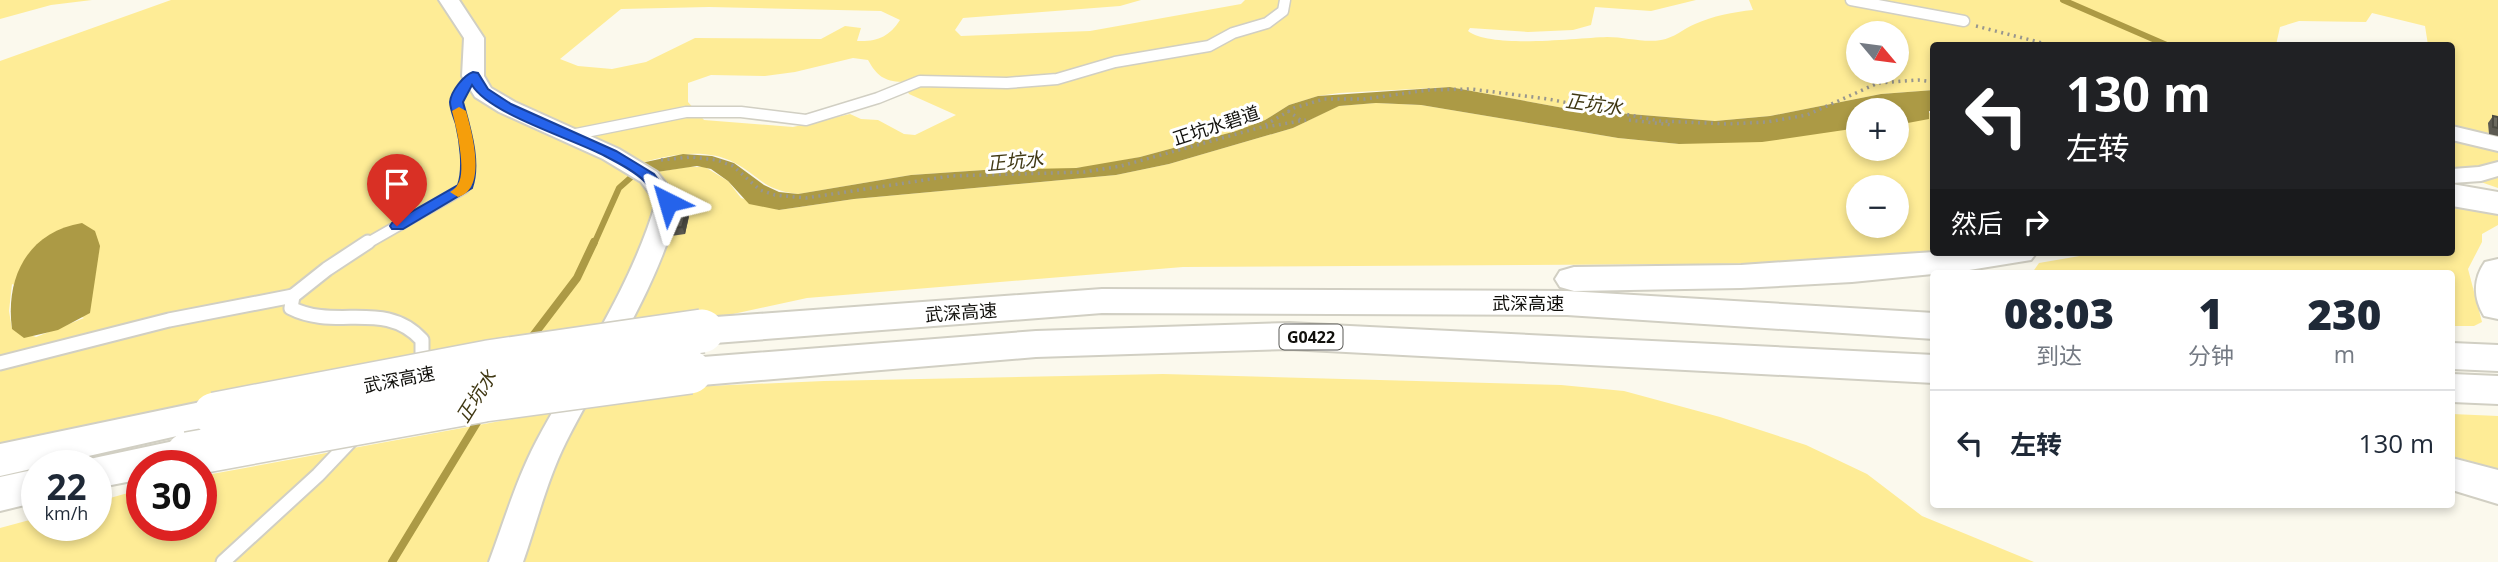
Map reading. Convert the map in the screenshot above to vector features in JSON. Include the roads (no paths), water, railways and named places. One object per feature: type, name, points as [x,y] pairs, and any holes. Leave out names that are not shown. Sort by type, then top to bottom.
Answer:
[{"type":"highway","points":[[2455,196],[2498,203]]},
{"type":"highway","points":[[1102,301],[1293,282],[1396,278],[1647,279],[1807,276],[1988,256]]},
{"type":"highway","points":[[2498,270],[2494,284],[2498,307]]},
{"type":"highway","name":"武深高速","points":[[0,460],[215,414],[488,362],[702,331],[1102,301],[1567,303],[1930,326]]},
{"type":"highway","points":[[1289,336],[1930,390]]},
{"type":"highway","name":"武深高速","points":[[112,469],[484,400],[690,372],[1036,344],[1289,336],[1930,369]]},
{"type":"highway","points":[[2455,356],[2498,358]]},
{"type":"highway","points":[[2455,388],[2498,390]]},
{"type":"highway","points":[[2455,475],[2498,487]]},
{"type":"highway","points":[[0,494],[21,489]]},
{"type":"street","points":[[449,0],[474,38],[473,76],[483,92],[507,107],[611,153],[637,170],[668,202],[659,241],[625,312],[549,445],[506,562]]},
{"type":"street","points":[[2455,134],[2498,144]]},
{"type":"street","points":[[2455,176],[2481,174],[2498,169]]},
{"type":"lane","points":[[571,135],[686,112],[741,112],[807,120],[878,98],[920,81],[1007,83],[1057,79],[1115,62],[1209,46],[1233,33],[1267,23],[1283,11],[1285,0]]},
{"type":"lane","points":[[1851,0],[1964,21]]},
{"type":"lane","points":[[0,363],[169,320],[293,296],[327,269],[373,239],[447,200],[464,188],[469,176],[464,130],[457,102],[461,90],[473,76]]},
{"type":"lane","points":[[223,562],[318,475],[393,395],[422,359],[422,340],[410,328],[395,320],[301,315],[291,308],[293,296]]},
{"type":"waterway","name":"正坑水","points":[[2063,0],[2160,42]]},
{"type":"waterway","name":"正坑水","points":[[594,244],[619,188],[637,172]]},
{"type":"waterway","name":"正坑水","points":[[529,341],[577,278],[594,242]]},
{"type":"waterway","name":"正坑水","points":[[392,562],[481,416]]}]
